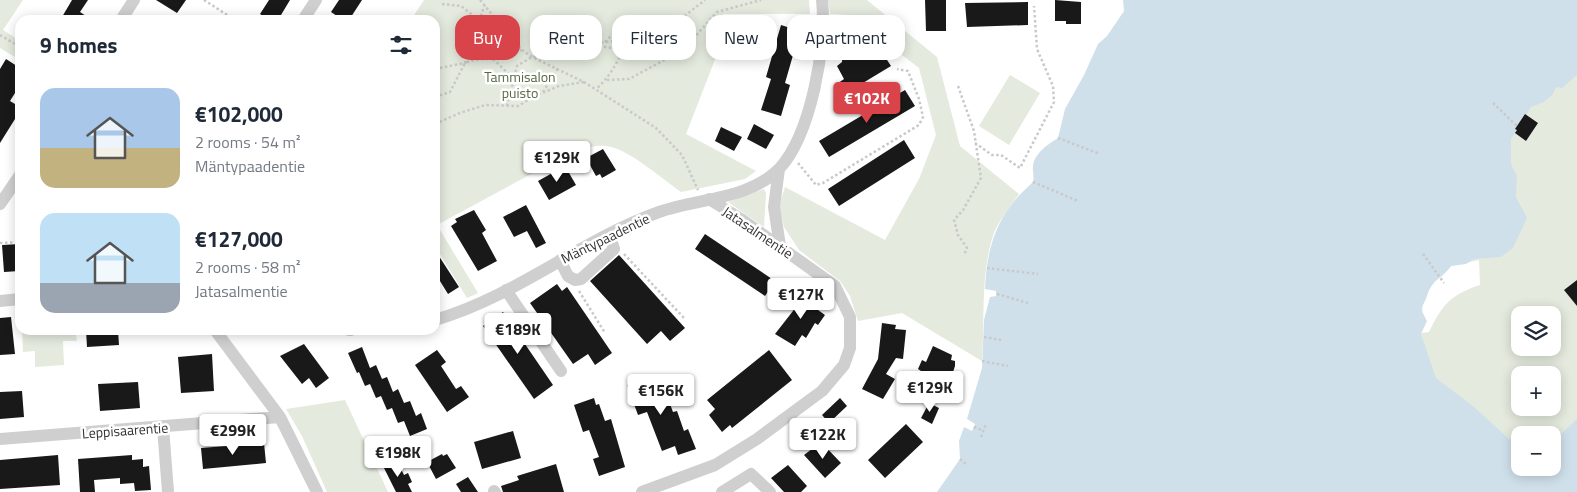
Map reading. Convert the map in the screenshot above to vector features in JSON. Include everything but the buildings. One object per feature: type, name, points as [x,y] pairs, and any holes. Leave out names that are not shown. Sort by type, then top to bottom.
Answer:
[{"type":"street","points":[[124,15],[134,0]]},
{"type":"street","points":[[307,15],[316,0]]},
{"type":"street","name":"Mäntypaadentie","points":[[440,318],[477,306],[609,234],[703,195],[758,184],[778,169],[789,153],[805,121],[818,75],[823,39],[822,0]]},
{"type":"street","name":"Mäntypaadentie","points":[[778,169],[774,207],[780,246]]},
{"type":"street","points":[[0,204],[15,182]]},
{"type":"street","name":"Jatasalmentie","points":[[642,492],[715,465],[758,439],[822,391],[835,378],[847,358],[851,337],[850,317],[840,295],[826,278],[703,195]]},
{"type":"street","points":[[560,260],[568,276],[574,280],[580,279],[614,249],[609,234]]},
{"type":"street","points":[[506,290],[561,371]]},
{"type":"street","points":[[0,301],[15,300]]},
{"type":"street","points":[[223,335],[280,417],[317,492]]},
{"type":"street","name":"Leppisaarentie","points":[[0,439],[280,417]]},
{"type":"street","points":[[163,427],[168,492]]},
{"type":"street","points":[[722,492],[751,474],[770,492]]},
{"type":"street","points":[[665,485],[676,492]]},
{"type":"path","points":[[204,0],[227,15]]},
{"type":"path","points":[[480,0],[494,15]]},
{"type":"path","points":[[686,15],[705,0]]},
{"type":"path","points":[[696,37],[717,12],[761,0]]},
{"type":"path","points":[[442,4],[461,6],[473,15]]},
{"type":"path","points":[[481,15],[485,4]]},
{"type":"path","points":[[974,142],[992,156],[1001,155],[1020,168],[1054,102],[1053,86],[1037,49],[1034,6]]},
{"type":"path","points":[[0,35],[15,44]]},
{"type":"path","points":[[605,42],[612,35]]},
{"type":"path","points":[[602,42],[612,41]]},
{"type":"path","points":[[520,48],[530,56]]},
{"type":"path","points":[[507,106],[516,66],[530,58]]},
{"type":"path","points":[[440,96],[450,92],[466,60]]},
{"type":"path","points":[[440,68],[473,60]]},
{"type":"path","points":[[494,60],[514,79]]},
{"type":"path","points":[[539,60],[584,82],[656,128],[682,155],[703,195]]},
{"type":"path","points":[[596,89],[607,80],[618,60]]},
{"type":"path","points":[[607,80],[629,79],[664,60]]},
{"type":"path","points":[[543,93],[558,68]]},
{"type":"path","points":[[789,153],[809,178],[816,184],[823,184],[919,125],[923,116],[912,79],[908,71],[897,69]]},
{"type":"path","points":[[515,74],[532,79],[552,76]]},
{"type":"path","points":[[440,122],[486,105],[518,106],[559,86],[584,82]]},
{"type":"path","points":[[958,86],[974,131],[974,142],[982,178],[963,210],[954,220],[958,235],[967,248],[964,255]]},
{"type":"path","points":[[1493,103],[1518,127]]},
{"type":"path","points":[[1058,138],[1100,154]]},
{"type":"path","points":[[1032,182],[1078,201]]},
{"type":"path","points":[[0,244],[15,242]]},
{"type":"path","points":[[614,249],[629,258],[684,318]]},
{"type":"path","points":[[1423,254],[1444,283]]},
{"type":"path","points":[[988,268],[1038,274]]},
{"type":"path","points":[[574,280],[581,297],[605,333]]},
{"type":"path","points":[[996,294],[1028,303]]},
{"type":"path","points":[[984,337],[1002,340]]},
{"type":"path","points":[[982,360],[1008,366]]},
{"type":"path","points":[[981,437],[986,424]]},
{"type":"path","points":[[974,427],[984,431]]},
{"type":"path","points":[[960,459],[966,464]]},
{"type":"green space","points":[[0,0],[23,0],[3,30],[15,38],[15,57],[0,48]]},
{"type":"green space","name":"Tammisalon puisto","points":[[424,0],[809,0],[810,14],[706,15],[706,60],[715,60],[686,134],[756,171],[745,179],[681,192],[624,152],[606,146],[596,146],[568,154],[440,223],[440,15],[414,15]]},
{"type":"green space","points":[[828,0],[867,0],[885,15],[850,15],[830,14]]},
{"type":"green space","points":[[905,31],[937,57],[960,146],[1019,194],[996,228],[990,248],[985,280],[982,361],[902,313],[858,321],[850,296],[840,281],[799,250],[784,227],[779,206],[785,187],[885,240],[919,179],[936,135],[919,68],[905,57]]},
{"type":"green space","points":[[1577,74],[1577,470],[1561,469],[1561,426],[1511,426],[1511,460],[1429,411],[1421,333],[1429,332],[1443,307],[1454,297],[1480,285],[1479,260],[1451,266],[1441,277],[1509,109]]},
{"type":"green space","points":[[1010,75],[1040,93],[1009,145],[979,126]]},
{"type":"green space","points":[[764,189],[766,193],[764,227],[728,202]]},
{"type":"green space","name":"Tammisalon puisto","points":[[440,230],[478,293],[467,298],[440,254]]},
{"type":"green space","points":[[22,335],[76,335],[77,341],[63,341],[64,365],[35,367],[35,351],[23,352]]},
{"type":"green space","points":[[345,400],[388,492],[327,492],[302,436],[286,409]]},
{"type":"shaded area","points":[[1123,0],[1577,0],[1577,75],[1562,88],[1556,87],[1553,94],[1544,102],[1531,107],[1511,139],[1511,164],[1517,176],[1516,197],[1527,218],[1513,248],[1501,257],[1474,259],[1466,264],[1451,266],[1429,290],[1422,308],[1427,321],[1421,334],[1436,378],[1473,406],[1511,439],[1511,476],[1561,476],[1561,433],[1577,419],[1577,492],[937,492],[960,459],[959,441],[964,427],[972,431],[975,424],[967,419],[982,368],[984,320],[990,297],[996,296],[996,291],[985,289],[988,258],[996,230],[1010,206],[1032,182],[1034,178],[1033,166],[1036,157],[1046,146],[1058,138],[1065,109],[1084,75],[1098,44],[1107,36],[1124,11]]}]
